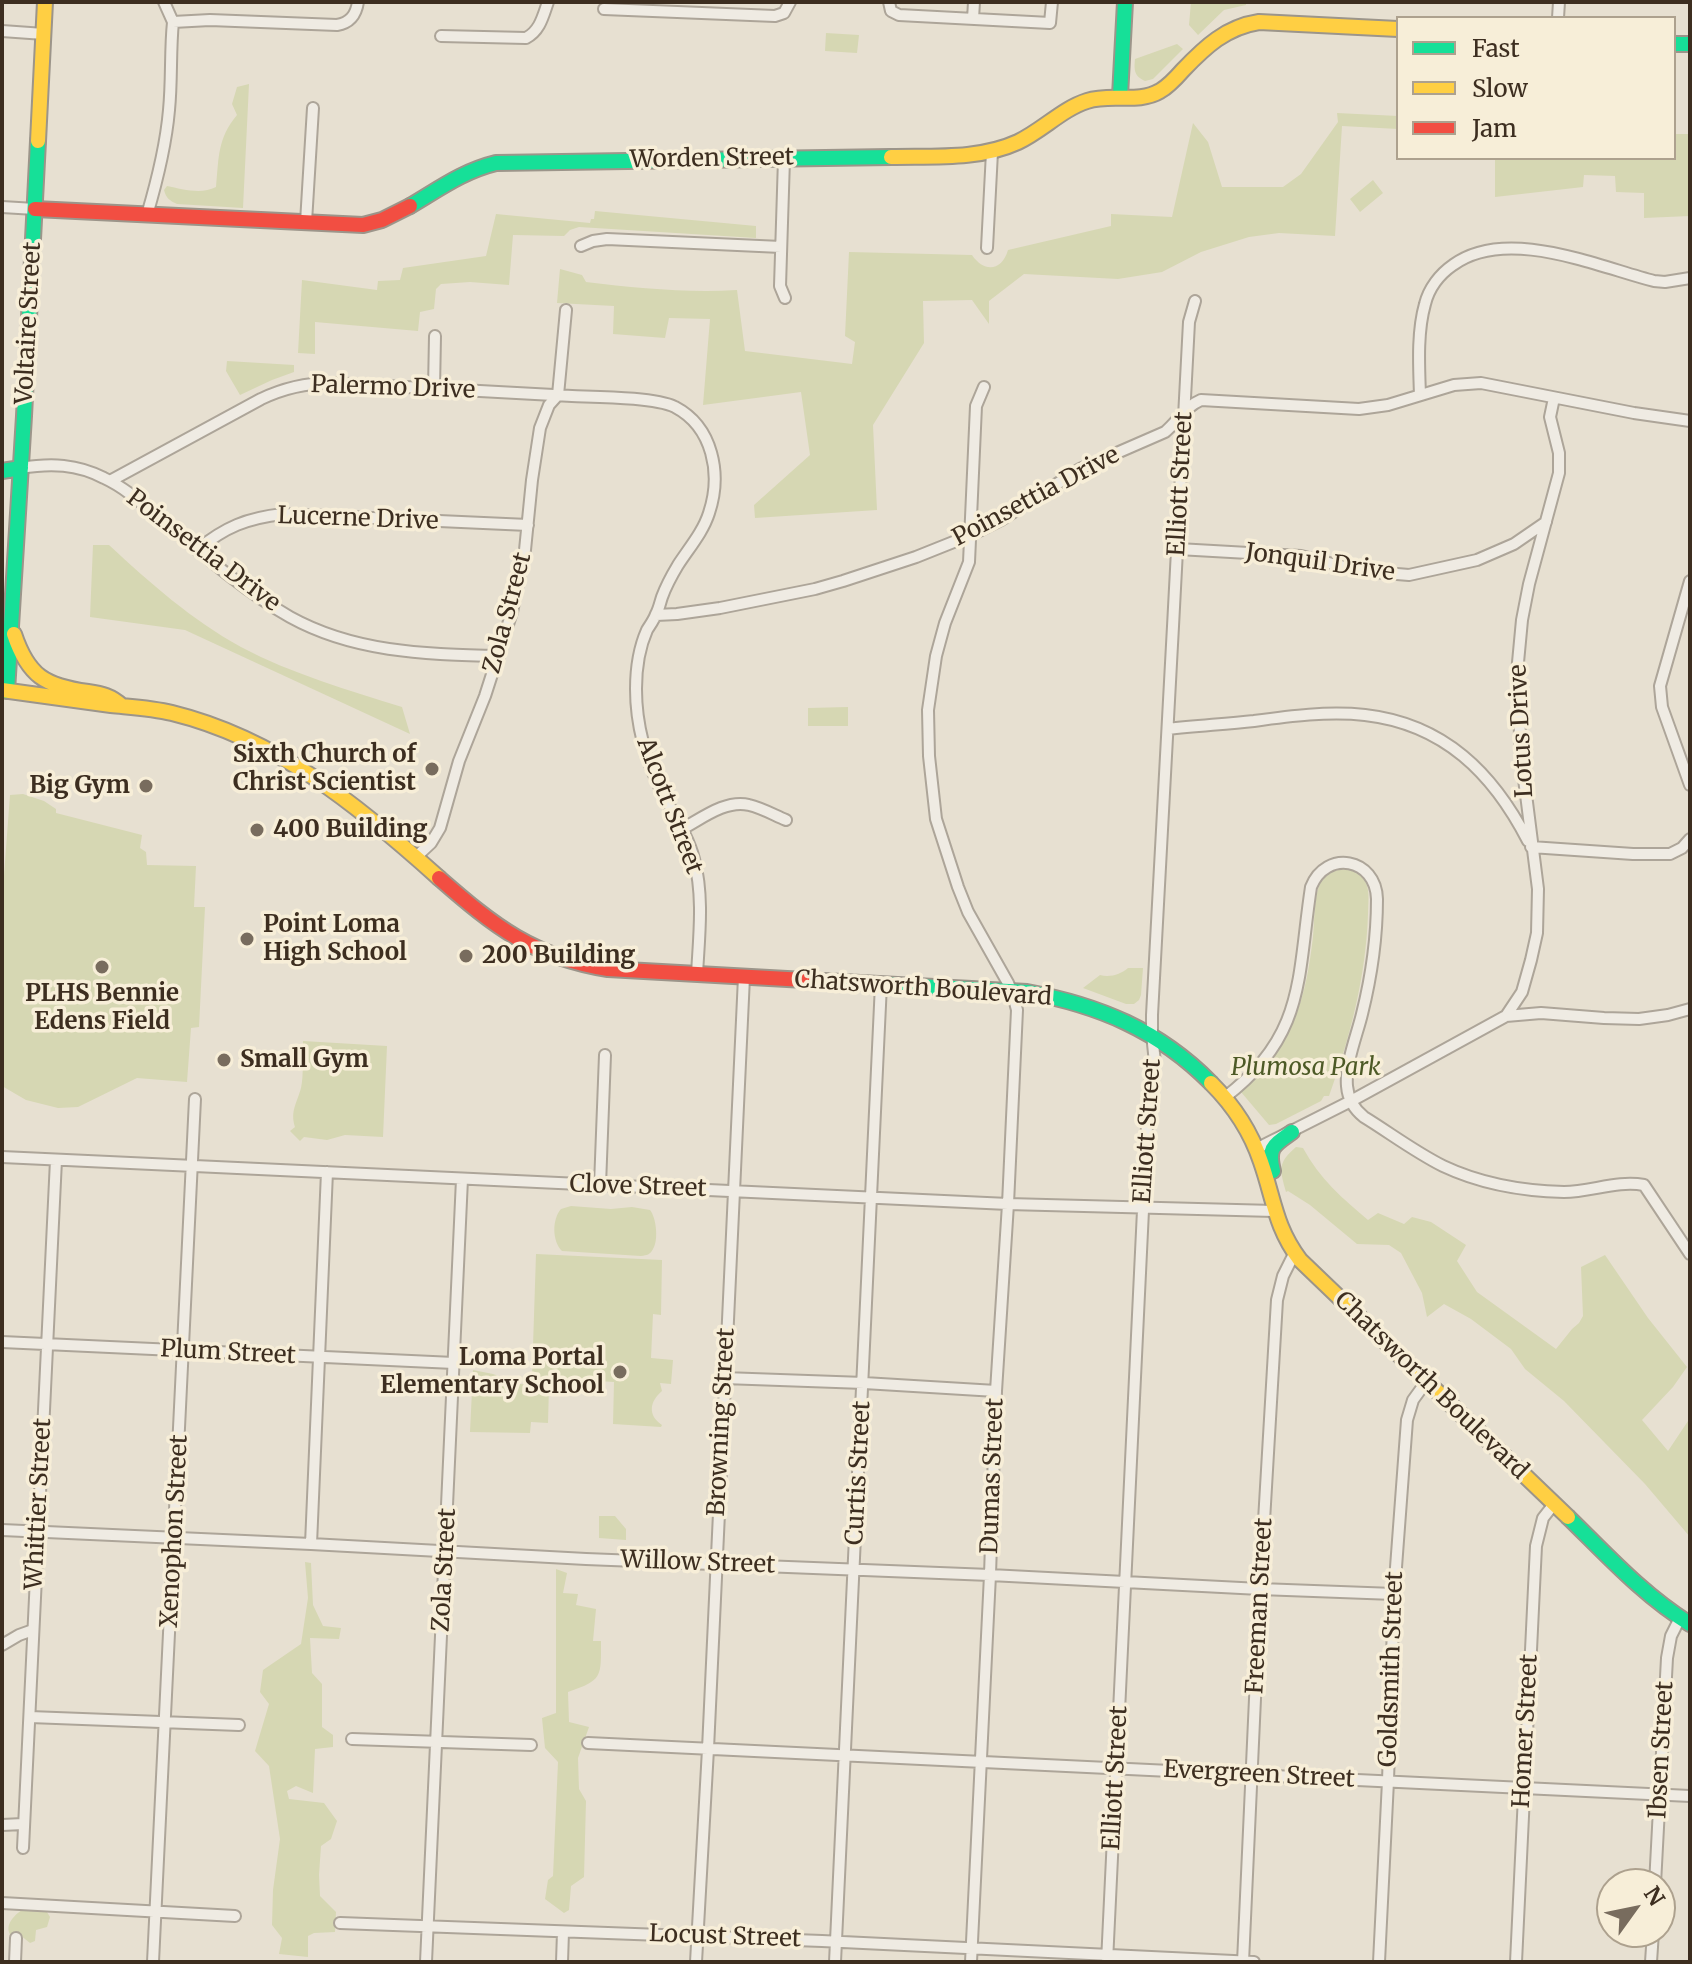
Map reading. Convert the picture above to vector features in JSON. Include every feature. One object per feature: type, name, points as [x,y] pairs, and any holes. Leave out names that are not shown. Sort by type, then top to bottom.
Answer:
[{"type":"main road","name":"Voltaire Street","points":[[4,690],[21,468],[45,2]]},
{"type":"main road","points":[[1120,96],[1125,2]]},
{"type":"main road","name":"Worden Street","points":[[35,209],[355,225],[382,221],[404,211],[457,175],[496,163],[965,156],[992,152],[1028,136],[1078,105],[1094,99],[1146,97],[1162,90],[1210,43],[1228,30],[1242,25],[1259,22],[1396,29]]},
{"type":"main road","name":"Poinsettia Drive","points":[[2,471],[21,468]]},
{"type":"main road","points":[[11,623],[24,661],[41,681],[62,689],[111,695],[122,706]]},
{"type":"main road","name":"Chatsworth Boulevard","points":[[4,690],[177,714],[266,748],[333,789],[515,939],[564,962],[587,967],[1039,994],[1078,1002],[1119,1017],[1152,1034],[1194,1067],[1238,1116],[1256,1149],[1281,1232],[1294,1254],[1643,1589],[1685,1621]]},
{"type":"main road","points":[[1270,1195],[1275,1178],[1269,1151],[1292,1132]]},
{"type":"street","points":[[147,215],[167,129],[173,22],[164,2]]},
{"type":"street","points":[[173,22],[210,20],[337,25],[352,18],[358,2]]},
{"type":"street","points":[[441,36],[526,38],[538,29],[548,2]]},
{"type":"street","points":[[604,9],[638,6],[775,16],[784,13],[790,2]]},
{"type":"street","points":[[973,19],[974,2]]},
{"type":"street","points":[[890,7],[899,15],[1050,23],[1052,2]]},
{"type":"street","points":[[2,31],[44,34]]},
{"type":"street","points":[[306,222],[313,108]]},
{"type":"street","points":[[987,248],[992,152]]},
{"type":"street","points":[[784,159],[780,286],[785,298]]},
{"type":"street","name":"Worden Street","points":[[2,207],[35,209]]},
{"type":"street","points":[[581,246],[607,239],[781,247]]},
{"type":"street","points":[[1420,395],[1421,330],[1425,303],[1443,273],[1467,256],[1496,248],[1518,248],[1556,254],[1654,281],[1690,278]]},
{"type":"street","name":"Elliott Street","points":[[1107,1958],[1149,1085],[1155,1063],[1152,1034],[1184,414],[1189,322],[1195,301]]},
{"type":"street","name":"Zola Street","points":[[416,857],[431,843],[440,828],[459,761],[499,656],[519,585],[540,428],[549,405],[558,395],[566,310]]},
{"type":"street","points":[[434,389],[435,336]]},
{"type":"street","name":"Palermo Drive","points":[[110,481],[261,399],[295,386],[330,383],[651,401],[673,406],[693,421]]},
{"type":"street","name":"Poinsettia Drive","points":[[656,615],[720,608],[825,586],[871,573],[971,535],[1001,520],[1080,469],[1165,432],[1201,400],[1359,409],[1388,405],[1454,385],[1481,383],[1690,421]]},
{"type":"street","points":[[984,387],[976,406],[968,565],[945,623],[936,656],[928,710],[930,772],[936,819],[958,887],[968,912],[1011,991]]},
{"type":"street","name":"Lotus Drive","points":[[1506,1016],[1522,992],[1537,933],[1538,889],[1521,755],[1517,673],[1522,620],[1560,466],[1550,420],[1554,398]]},
{"type":"street","name":"Alcott Street","points":[[693,421],[710,447],[716,471],[714,493],[704,525],[669,581],[648,628],[639,656],[636,691],[647,758],[692,852],[700,897],[697,974]]},
{"type":"street","name":"Poinsettia Drive","points":[[21,468],[66,465],[110,481],[251,592],[292,618],[337,638],[396,651],[499,656]]},
{"type":"street","name":"Lucerne Drive","points":[[197,550],[227,528],[261,517],[283,514],[528,525]]},
{"type":"street","name":"Jonquil Drive","points":[[1178,549],[1301,556],[1361,571],[1409,575],[1477,560],[1514,544],[1546,522]]},
{"type":"street","points":[[1690,581],[1660,686],[1662,707],[1690,785]]},
{"type":"street","points":[[1168,729],[1298,715],[1375,716],[1407,724],[1444,741],[1484,774],[1509,806],[1531,847],[1670,854],[1690,839]]},
{"type":"street","points":[[682,829],[720,809],[737,804],[752,806],[786,820]]},
{"type":"street","points":[[1224,1098],[1257,1070],[1279,1038],[1298,987],[1312,883],[1328,866],[1345,862],[1367,875],[1374,884],[1377,899],[1365,997],[1347,1077],[1347,1090],[1356,1110],[1414,1150],[1444,1166],[1491,1183],[1516,1189],[1560,1192],[1632,1182],[1644,1185],[1690,1254]]},
{"type":"street","name":"Browning Street","points":[[696,1962],[744,977]]},
{"type":"street","name":"Curtis Street","points":[[835,1962],[881,984]]},
{"type":"street","name":"Dumas Street","points":[[971,1962],[996,1391],[1017,1010],[1011,991]]},
{"type":"street","points":[[1256,1149],[1506,1016],[1541,1013],[1639,1019],[1690,1009]]},
{"type":"street","points":[[600,1185],[605,1055]]},
{"type":"street","name":"Xenophon Street","points":[[153,1962],[195,1099]]},
{"type":"street","name":"Clove Street","points":[[2,1157],[1008,1204],[1274,1211]]},
{"type":"street","name":"Whittier Street","points":[[23,1848],[56,1160]]},
{"type":"street","points":[[311,1544],[327,1172]]},
{"type":"street","name":"Zola Street","points":[[426,1962],[462,1179]]},
{"type":"street","name":"Freeman Street","points":[[1243,1962],[1277,1300],[1283,1276],[1294,1254]]},
{"type":"street","name":"Plum Street","points":[[2,1342],[454,1363]]},
{"type":"street","points":[[724,1378],[996,1391]]},
{"type":"street","name":"Goldsmith Street","points":[[1379,1962],[1394,1594],[1408,1413],[1416,1394],[1426,1382]]},
{"type":"street","name":"Homer Street","points":[[1516,1962],[1536,1546],[1543,1518],[1554,1504]]},
{"type":"street","name":"Willow Street","points":[[2,1530],[1394,1594]]},
{"type":"street","name":"Ibsen Street","points":[[1656,1868],[1667,1658],[1671,1636],[1685,1621]]},
{"type":"street","points":[[2,1645],[33,1630]]},
{"type":"street","points":[[30,1717],[239,1725]]},
{"type":"street","points":[[352,1739],[531,1745]]},
{"type":"street","name":"Evergreen Street","points":[[588,1743],[1690,1796]]},
{"type":"street","points":[[2,1825],[23,1824]]},
{"type":"street","points":[[2,1903],[235,1916]]},
{"type":"street","name":"Locust Street","points":[[340,1923],[1254,1962]]},
{"type":"street","points":[[562,1962],[563,1932]]},
{"type":"street","points":[[15,1962],[16,1938]]},
{"type":"green space","points":[[1191,2],[1246,2],[1246,5],[1224,10],[1198,35],[1189,25]]},
{"type":"green space","points":[[826,33],[859,35],[857,53],[825,51]]},
{"type":"green space","points":[[1177,44],[1183,49],[1153,79],[1145,81],[1137,75],[1135,59]]},
{"type":"green space","points":[[249,84],[243,208],[172,202],[164,190],[167,186],[198,191],[216,187],[222,141],[237,115],[232,104],[237,87]]},
{"type":"green space","points":[[1337,113],[1396,116],[1396,129],[1342,126],[1335,236],[1279,233],[1249,237],[1201,252],[1162,272],[1118,279],[1024,274],[989,301],[989,324],[972,300],[923,301],[924,343],[873,425],[877,510],[755,518],[754,505],[810,455],[801,392],[703,405],[710,319],[669,318],[665,338],[613,334],[614,306],[557,303],[560,269],[582,275],[586,282],[699,291],[737,290],[745,351],[852,364],[855,342],[845,336],[849,252],[972,255],[982,265],[997,266],[1008,250],[1111,226],[1111,214],[1172,217],[1193,123],[1208,142],[1222,187],[1283,187],[1301,174],[1338,122]]},
{"type":"green space","points":[[1676,134],[1690,134],[1690,216],[1644,218],[1644,193],[1616,192],[1615,176],[1584,175],[1583,187],[1495,197],[1495,160],[1676,160]]},
{"type":"green space","points":[[1373,180],[1383,193],[1360,212],[1350,199]]},
{"type":"green space","points":[[595,211],[756,226],[756,238],[579,227],[564,236],[513,235],[509,285],[470,282],[441,284],[436,289],[434,309],[420,312],[418,331],[315,322],[315,354],[298,353],[302,280],[377,290],[378,281],[400,280],[403,268],[486,256],[496,214],[590,223]]},
{"type":"green space","points":[[227,361],[294,365],[294,372],[240,395],[226,371]]},
{"type":"green space","points":[[93,545],[109,545],[205,625],[260,657],[402,707],[410,734],[185,630],[90,617]]},
{"type":"green space","points":[[848,707],[848,726],[808,726],[808,708]]},
{"type":"green space","name":"PLHS Bennie Edens Field","points":[[23,794],[44,801],[56,809],[56,813],[142,835],[140,848],[146,852],[147,865],[196,866],[194,907],[205,907],[199,1027],[191,1028],[187,1082],[137,1078],[78,1107],[58,1108],[26,1100],[2,1086],[2,902],[10,795]]},
{"type":"green space","name":"Plumosa Park","points":[[1340,869],[1352,871],[1361,877],[1368,894],[1364,960],[1344,1052],[1329,1096],[1269,1125],[1241,1092],[1271,1060],[1292,1026],[1309,968],[1318,889],[1326,876]]},
{"type":"green space","points":[[1128,968],[1143,968],[1141,995],[1134,1004],[1083,988],[1100,975],[1115,975]]},
{"type":"green space","points":[[303,1041],[387,1046],[383,1137],[345,1135],[327,1140],[304,1137],[300,1141],[290,1131],[295,1127],[294,1112],[302,1083]]},
{"type":"green space","points":[[1296,1147],[1303,1148],[1324,1178],[1368,1220],[1378,1213],[1404,1224],[1412,1217],[1431,1222],[1466,1245],[1457,1261],[1477,1292],[1556,1349],[1583,1316],[1581,1267],[1605,1255],[1648,1318],[1687,1367],[1642,1420],[1668,1451],[1690,1418],[1690,1537],[1645,1484],[1564,1401],[1525,1369],[1511,1349],[1471,1319],[1444,1304],[1427,1317],[1422,1293],[1401,1253],[1389,1245],[1357,1244],[1310,1205],[1286,1192],[1282,1178],[1283,1162]]},
{"type":"green space","points":[[571,1206],[650,1210],[656,1229],[653,1249],[641,1256],[562,1251],[556,1242],[555,1224],[561,1209]]},
{"type":"green space","points":[[536,1254],[662,1260],[661,1315],[653,1314],[651,1358],[673,1360],[671,1384],[660,1383],[662,1391],[652,1408],[661,1427],[613,1424],[614,1382],[532,1377]]},
{"type":"green space","points":[[473,1370],[520,1384],[549,1386],[548,1423],[531,1422],[530,1433],[470,1432]]},
{"type":"green space","points":[[599,1516],[615,1516],[626,1529],[626,1540],[599,1538]]},
{"type":"green space","points":[[305,1562],[311,1563],[313,1605],[323,1626],[341,1628],[339,1639],[310,1638],[312,1673],[322,1684],[322,1727],[333,1735],[333,1747],[315,1749],[313,1793],[296,1786],[287,1791],[289,1799],[324,1803],[337,1821],[331,1839],[321,1846],[319,1875],[320,1896],[336,1912],[335,1932],[308,1936],[308,1957],[279,1954],[282,1938],[272,1925],[280,1839],[269,1766],[255,1751],[269,1704],[260,1692],[263,1670],[301,1644],[308,1598]]},
{"type":"green space","points":[[556,1569],[567,1573],[563,1593],[578,1594],[576,1605],[596,1609],[593,1641],[601,1641],[598,1676],[568,1692],[569,1722],[589,1727],[578,1758],[579,1789],[586,1801],[584,1877],[571,1886],[569,1910],[564,1913],[545,1899],[548,1880],[553,1876],[558,1762],[545,1748],[542,1718],[556,1713]]},
{"type":"green space","points":[[22,1910],[47,1912],[50,1917],[47,1927],[36,1930],[35,1941],[30,1943],[20,1935],[12,1937],[8,1929]]},
{"type":"traffic: fast","points":[[1120,96],[1125,2]]},
{"type":"traffic: fast","points":[[1676,44],[1690,44]]},
{"type":"traffic: fast","points":[[7,691],[38,141]]},
{"type":"traffic: fast","points":[[410,206],[462,176],[496,163],[891,157]]},
{"type":"traffic: fast","points":[[2,471],[21,468]]},
{"type":"traffic: fast","points":[[805,980],[1027,992],[1053,997],[1103,1013],[1149,1034],[1191,1064],[1211,1083]]},
{"type":"traffic: fast","points":[[1273,1171],[1271,1157],[1274,1147],[1292,1132]]},
{"type":"traffic: fast","points":[[1568,1517],[1641,1588],[1690,1624]]},
{"type":"traffic: slow","points":[[38,141],[45,2]]},
{"type":"traffic: slow","points":[[891,157],[988,152],[1018,142],[1087,101],[1152,95],[1169,84],[1217,39],[1247,25],[1259,22],[1396,29]]},
{"type":"traffic: slow","points":[[14,634],[25,660],[40,676],[60,686],[106,696],[122,706]]},
{"type":"traffic: slow","points":[[2,690],[164,711],[247,740],[282,758],[348,801],[439,878]]},
{"type":"traffic: slow","points":[[1211,1083],[1247,1130],[1261,1162],[1280,1224],[1300,1260],[1568,1517]]},
{"type":"traffic: jam","points":[[35,209],[363,225],[382,220],[410,206]]},
{"type":"traffic: jam","points":[[439,878],[478,911],[516,937],[536,948],[582,964],[608,969],[805,980]]},
{"type":"place","name":"Sixth Church of Christ Scientist","points":[[432,769]]},
{"type":"place","name":"Big Gym","points":[[146,786]]},
{"type":"place","name":"400 Building","points":[[257,830]]},
{"type":"place","name":"Point Loma High School","points":[[247,939]]},
{"type":"place","name":"200 Building","points":[[466,956]]},
{"type":"place","name":"PLHS Bennie Edens Field","points":[[102,967]]},
{"type":"place","name":"Small Gym","points":[[224,1060]]},
{"type":"place","name":"Loma Portal Elementary School","points":[[620,1372]]}]
